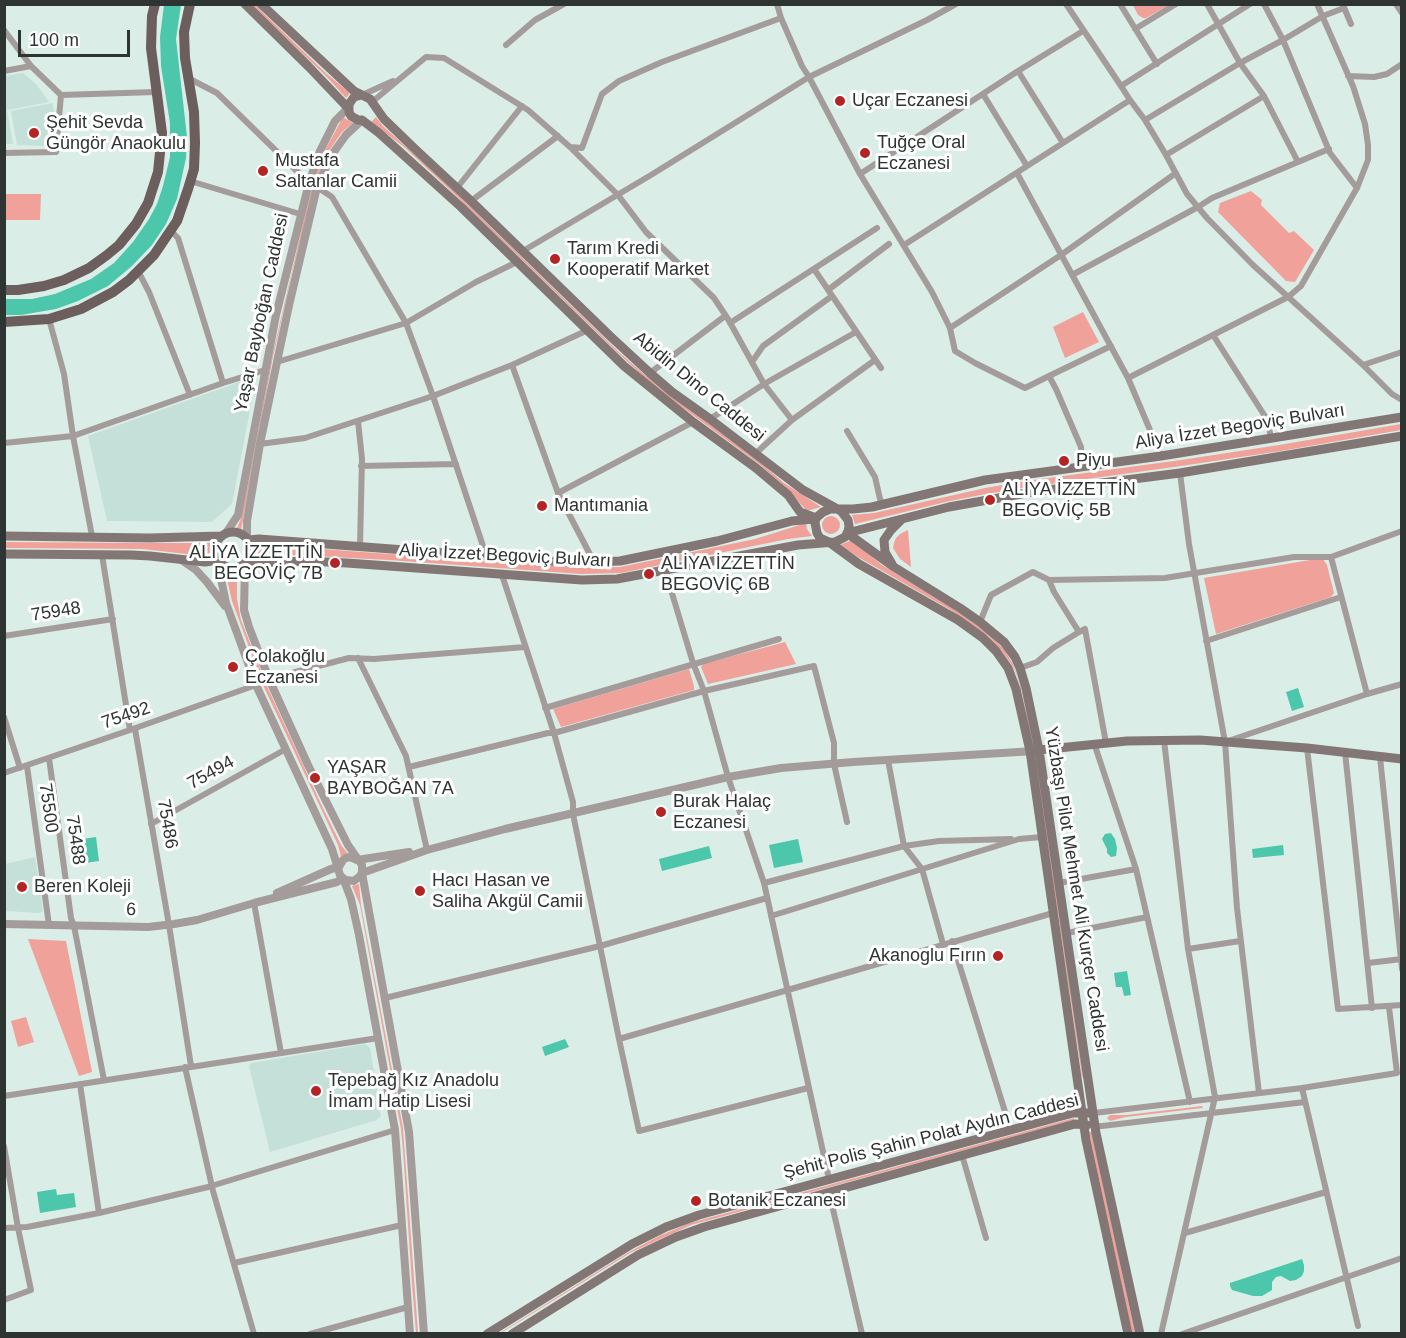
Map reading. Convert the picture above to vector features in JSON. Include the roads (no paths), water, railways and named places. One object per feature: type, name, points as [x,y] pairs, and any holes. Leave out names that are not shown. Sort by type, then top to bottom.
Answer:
[{"type":"main road","points":[[4,290],[44,286],[64,280],[89,268],[119,245],[136,224],[148,203],[158,172],[162,133],[151,48],[152,16],[155,4]]},
{"type":"main road","points":[[4,322],[49,320],[81,309],[113,292],[129,280],[154,255],[177,221],[194,169],[194,112],[185,58],[184,32],[190,4]]},
{"type":"main road","points":[[245,4],[348,108],[351,116],[358,120],[369,117],[373,110],[372,102],[366,96],[354,91],[261,4]]},
{"type":"main road","points":[[348,108],[354,97],[362,95]]},
{"type":"main road","name":"Abidin Dino Caddesi","points":[[372,102],[384,119],[650,373],[803,490],[836,509]]},
{"type":"main road","name":"Abidin Dino Caddesi","points":[[362,120],[453,199],[624,366],[693,422],[756,468],[788,495],[800,512],[816,518]]},
{"type":"main road","name":"Aliya İzzet Begoviç Bulvarı","points":[[836,509],[856,509],[883,504],[984,480],[1161,456],[1401,417]]},
{"type":"main road","name":"Aliya İzzet Begoviç Bulvarı","points":[[847,533],[949,507],[1032,492],[1180,473],[1401,436]]},
{"type":"main road","points":[[836,509],[841,511],[848,520],[849,526],[847,533],[840,541],[829,542],[820,538],[817,533],[816,518],[823,512],[836,509]]},
{"type":"main road","name":"Aliya İzzet Begoviç Bulvarı","points":[[248,539],[564,562],[594,562],[620,561],[717,541],[792,521],[816,518]]},
{"type":"main road","points":[[894,567],[885,552],[884,540],[903,519]]},
{"type":"main road","points":[[4,536],[150,538],[235,532],[243,534],[248,539],[251,548],[251,554],[246,563],[235,568],[229,568],[219,562],[150,556],[4,554]]},
{"type":"main road","name":"Yüzbaşı Pilot Mehmet Ali Kurçer Caddesi","points":[[847,533],[894,567],[980,622],[1004,642],[1015,657],[1020,669],[1026,688],[1059,883],[1095,1126],[1140,1334]]},
{"type":"main road","points":[[219,562],[214,552],[223,534]]},
{"type":"main road","name":"Aliya İzzet Begoviç Bulvarı","points":[[246,563],[306,561],[582,580],[617,579],[798,544],[829,542]]},
{"type":"main road","name":"Yüzbaşı Pilot Mehmet Ali Kurçer Caddesi","points":[[829,542],[859,564],[958,620],[983,638],[1008,668],[1016,689],[1035,751],[1042,837],[1086,1140],[1128,1334]]},
{"type":"main road","points":[[1035,751],[1094,743],[1164,740],[1306,747],[1401,759]]},
{"type":"main road","name":"Şehit Polis Şahin Polat Aydın Caddesi","points":[[487,1334],[632,1244],[666,1227],[699,1215],[1073,1113],[1094,1113]]},
{"type":"main road","name":"Şehit Polis Şahin Polat Aydın Caddesi","points":[[512,1334],[638,1255],[676,1236],[1075,1124],[1095,1126]]},
{"type":"street","points":[[506,45],[535,20],[564,4]]},
{"type":"street","points":[[777,4],[802,66],[810,77],[860,174],[932,292],[950,328],[955,351],[1025,388],[1111,346]]},
{"type":"street","points":[[523,251],[810,77],[956,4]]},
{"type":"street","points":[[1066,4],[1145,120],[1187,194],[1253,265],[1401,400]]},
{"type":"street","points":[[1120,4],[1157,63]]},
{"type":"street","points":[[1136,29],[1176,4]]},
{"type":"street","points":[[1207,4],[1240,63],[1264,96],[1298,162]]},
{"type":"street","points":[[1121,86],[1250,4]]},
{"type":"street","points":[[1264,4],[1283,40],[1329,149],[1357,188]]},
{"type":"street","points":[[1128,378],[1288,297],[1301,286],[1357,188],[1368,160],[1365,124],[1348,76],[1317,4]]},
{"type":"street","points":[[1396,4],[1401,13]]},
{"type":"street","points":[[1145,120],[1240,63],[1344,6],[1352,24]]},
{"type":"street","points":[[570,147],[582,148],[602,94],[619,81],[662,62],[781,18]]},
{"type":"street","points":[[4,30],[31,66],[61,95],[156,93]]},
{"type":"street","points":[[860,174],[1083,30]]},
{"type":"street","points":[[372,102],[426,57],[444,58],[528,110],[570,147],[618,195],[646,232],[714,298],[764,384],[792,420]]},
{"type":"street","points":[[1348,76],[1374,77],[1387,74],[1401,64]]},
{"type":"street","points":[[4,70],[31,66]]},
{"type":"street","points":[[1018,71],[1063,143]]},
{"type":"street","points":[[362,95],[402,77]]},
{"type":"street","points":[[188,78],[217,93],[313,185],[332,197],[406,323],[434,396],[486,555]]},
{"type":"street","points":[[983,94],[1027,166]]},
{"type":"street","points":[[4,153],[56,152],[61,95]]},
{"type":"street","points":[[1166,155],[1264,96]]},
{"type":"street","points":[[904,245],[1130,100]]},
{"type":"street","points":[[457,188],[522,106]]},
{"type":"street","name":"Yaşar Bayboğan Caddesi","points":[[248,539],[248,520],[260,444],[320,152],[335,120],[348,108]]},
{"type":"street","name":"Yaşar Bayboğan Caddesi","points":[[223,534],[238,515],[276,315],[300,214],[313,185],[331,156],[346,135],[362,120]]},
{"type":"street","points":[[471,201],[558,136]]},
{"type":"street","points":[[1072,275],[1212,198],[1329,149]]},
{"type":"street","points":[[1017,173],[1128,378],[1161,456]]},
{"type":"street","points":[[950,328],[1061,255],[1176,173]]},
{"type":"street","points":[[190,182],[300,214]]},
{"type":"street","points":[[730,323],[878,228]]},
{"type":"street","points":[[171,231],[178,238],[223,383]]},
{"type":"street","points":[[828,290],[889,244]]},
{"type":"street","points":[[277,362],[406,323],[476,282],[517,262]]},
{"type":"street","points":[[814,269],[881,368]]},
{"type":"street","points":[[138,271],[146,285],[190,395]]},
{"type":"street","points":[[752,362],[763,346],[832,296]]},
{"type":"street","points":[[650,373],[725,316]]},
{"type":"street","points":[[49,320],[64,374],[92,537]]},
{"type":"street","points":[[260,444],[305,438],[434,396],[512,365],[588,330]]},
{"type":"street","points":[[710,419],[764,384],[856,332]]},
{"type":"street","points":[[1213,335],[1268,421],[1271,439]]},
{"type":"street","points":[[1363,364],[1401,352]]},
{"type":"street","points":[[755,454],[792,420],[875,360]]},
{"type":"street","points":[[512,365],[558,493],[594,562]]},
{"type":"street","points":[[4,444],[73,436],[265,370]]},
{"type":"street","points":[[1049,376],[1081,447],[1082,467]]},
{"type":"street","points":[[358,421],[361,466],[360,546]]},
{"type":"street","points":[[558,493],[693,422]]},
{"type":"street","points":[[847,431],[875,477],[883,504]]},
{"type":"street","points":[[361,466],[456,464]]},
{"type":"street","points":[[1180,473],[1194,573],[1225,742],[1240,941],[1259,1094]]},
{"type":"street","points":[[980,622],[991,595],[1033,572],[1049,580],[1164,578],[1294,557],[1331,557],[1401,531]]},
{"type":"street","name":"75486","points":[[102,555],[169,925],[188,1067],[212,1186],[254,1334]]},
{"type":"street","points":[[1331,557],[1367,694]]},
{"type":"street","points":[[180,559],[196,570],[229,612]]},
{"type":"street","points":[[219,562],[220,579],[229,612],[256,685],[331,846],[340,875],[351,899],[395,1130],[410,1334]]},
{"type":"street","points":[[246,563],[244,610],[249,627],[269,679],[320,789],[348,845],[362,865],[409,1132],[424,1334]]},
{"type":"street","points":[[665,570],[693,663],[704,691],[728,777],[764,883],[829,1179]]},
{"type":"street","points":[[502,575],[554,733],[573,802],[573,814],[618,1039],[639,1131],[808,1088]]},
{"type":"street","points":[[1049,580],[1079,632]]},
{"type":"street","points":[[1206,641],[1341,597]]},
{"type":"street","name":"75948","points":[[4,636],[113,618]]},
{"type":"street","points":[[1020,669],[1037,662],[1053,648],[1085,629],[1106,743]]},
{"type":"street","points":[[545,708],[779,639]]},
{"type":"street","points":[[269,679],[349,658],[374,659],[525,647]]},
{"type":"street","points":[[358,658],[406,756],[427,850]]},
{"type":"street","points":[[409,767],[554,733],[704,691],[814,666],[834,743],[834,764],[847,822]]},
{"type":"street","points":[[1225,742],[1401,684]]},
{"type":"street","name":"75492","points":[[4,773],[256,685]]},
{"type":"street","name":"75500","points":[[4,717],[23,767],[50,925]]},
{"type":"street","points":[[1161,1334],[1214,1099],[1188,949],[1164,740]]},
{"type":"street","points":[[1094,743],[1136,869],[1190,1102]]},
{"type":"street","points":[[1306,747],[1338,1009],[1401,1005]]},
{"type":"street","name":"75494","points":[[151,824],[286,749]]},
{"type":"street","points":[[343,878],[354,880],[362,873],[427,850],[505,829],[728,777],[781,768],[1035,751]]},
{"type":"street","points":[[1345,752],[1372,1008]]},
{"type":"street","points":[[1380,757],[1401,969]]},
{"type":"street","name":"75488","points":[[48,758],[71,918],[104,1080]]},
{"type":"street","points":[[888,760],[904,846],[921,869],[942,944]]},
{"type":"street","points":[[764,883],[904,846],[939,841],[1042,837]]},
{"type":"street","points":[[771,916],[1018,839]]},
{"type":"street","points":[[339,867],[340,863],[350,857],[357,860],[427,850]]},
{"type":"street","points":[[254,903],[339,867]]},
{"type":"street","points":[[1059,883],[1136,869]]},
{"type":"street","points":[[254,903],[337,882],[343,878]]},
{"type":"street","points":[[385,998],[600,946],[767,898]]},
{"type":"street","points":[[254,903],[281,1053]]},
{"type":"street","name":"6","points":[[4,924],[148,927],[197,920],[254,903]]},
{"type":"street","points":[[618,1039],[1053,913]]},
{"type":"street","points":[[1067,933],[1148,917]]},
{"type":"street","points":[[952,941],[1011,1131]]},
{"type":"street","points":[[1188,949],[1240,941]]},
{"type":"street","points":[[1368,963],[1401,959]]},
{"type":"street","points":[[1094,1113],[1259,1094],[1397,1073],[1389,1007]]},
{"type":"street","points":[[4,1096],[378,1038]]},
{"type":"street","points":[[80,1084],[99,1213]]},
{"type":"street","points":[[1302,1088],[1358,1326]]},
{"type":"street","points":[[1095,1126],[1305,1102]]},
{"type":"street","points":[[4,1228],[18,1228],[99,1213],[212,1186],[395,1130]]},
{"type":"street","points":[[4,1146],[31,1290],[4,1300]]},
{"type":"street","points":[[962,1155],[986,1238]]},
{"type":"street","points":[[829,1192],[861,1334]]},
{"type":"street","points":[[1185,1233],[1326,1192]]},
{"type":"street","points":[[234,1263],[402,1225]]},
{"type":"street","points":[[1182,1334],[1401,1258]]},
{"type":"street","points":[[310,1334],[408,1307]]},
{"type":"place","name":"Uçar Eczanesi","points":[[840,101]]},
{"type":"place","name":"Şehit Sevda Güngör Anaokulu","points":[[34,133]]},
{"type":"place","name":"Tuğçe Oral Eczanesi","points":[[865,153]]},
{"type":"place","name":"Mustafa Saltanlar Camii","points":[[263,171]]},
{"type":"place","name":"Tarım Kredi Kooperatif Market","points":[[555,259]]},
{"type":"place","name":"Piyu","points":[[1064,461]]},
{"type":"place","name":"ALİYA İZZETTİN BEGOVİÇ 5B","points":[[990,500]]},
{"type":"place","name":"Mantımania","points":[[542,506]]},
{"type":"place","name":"ALİYA İZZETTİN BEGOVİÇ 7B","points":[[335,563]]},
{"type":"place","name":"ALİYA İZZETTİN BEGOVİÇ 6B","points":[[649,574]]},
{"type":"place","name":"Çolakoğlu Eczanesi","points":[[233,667]]},
{"type":"place","name":"YAŞAR BAYBOĞAN 7A","points":[[315,778]]},
{"type":"place","name":"Burak Halaç Eczanesi","points":[[661,812]]},
{"type":"place","name":"Beren Koleji","points":[[22,887]]},
{"type":"place","name":"Hacı Hasan ve Saliha Akgül Camii","points":[[420,891]]},
{"type":"place","name":"Akanoglu Fırın","points":[[998,956]]},
{"type":"place","name":"Tepebağ Kız Anadolu İmam Hatip Lisesi","points":[[316,1091]]},
{"type":"place","name":"Botanik Eczanesi","points":[[696,1201]]}]
